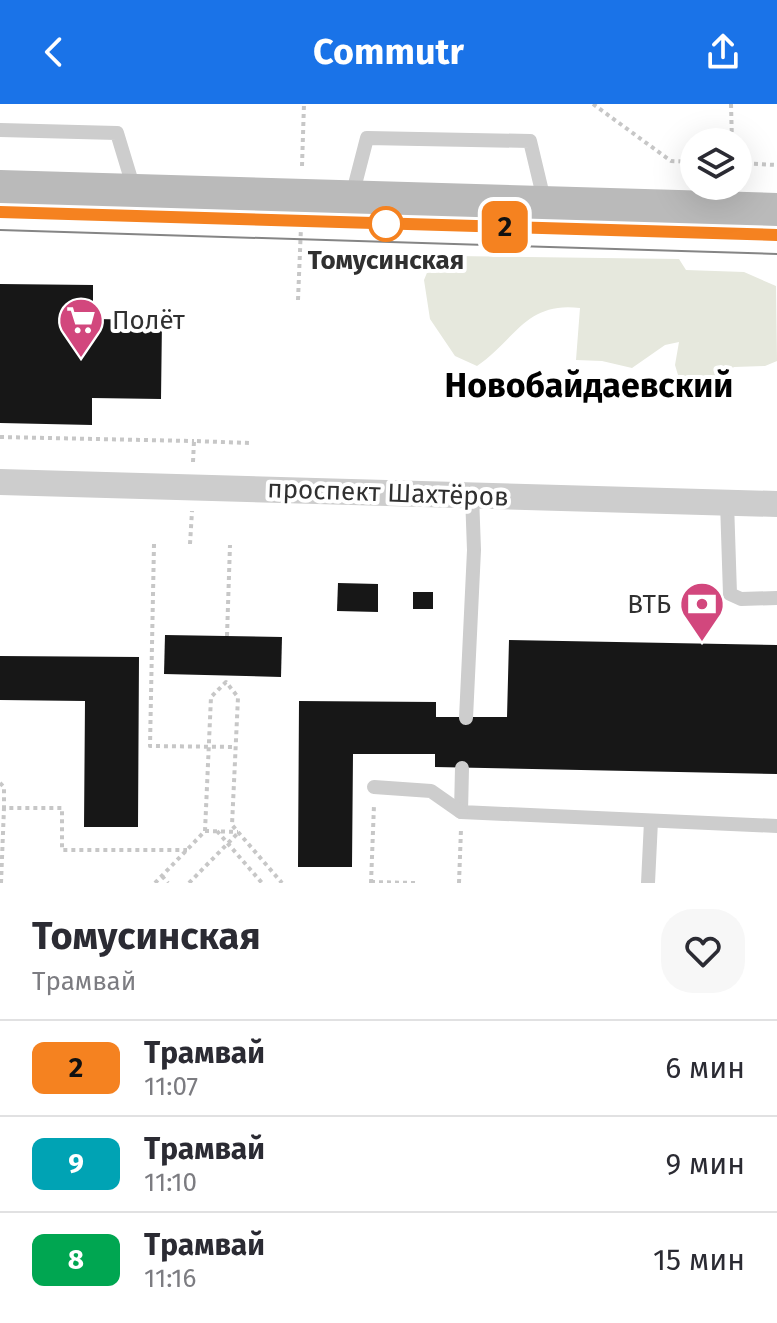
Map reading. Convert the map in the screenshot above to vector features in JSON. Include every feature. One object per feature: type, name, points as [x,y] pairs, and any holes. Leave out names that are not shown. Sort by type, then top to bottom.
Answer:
[{"type":"main road","points":[[0,189],[777,212]]},
{"type":"street","name":"проспект Шахтёров","points":[[0,482],[777,504]]},
{"type":"lane","points":[[0,130],[117,133],[136,193]]},
{"type":"lane","points":[[351,199],[367,138],[530,141],[545,205]]},
{"type":"lane","points":[[466,718],[474,550],[472,495]]},
{"type":"lane","points":[[727,502],[730,594],[741,599],[777,598]]},
{"type":"lane","points":[[461,812],[462,768]]},
{"type":"lane","points":[[374,787],[431,791],[461,812],[777,826]]},
{"type":"lane","points":[[648,883],[651,821]]},
{"type":"path","points":[[593,104],[671,161],[680,161]]},
{"type":"path","points":[[731,104],[732,128]]},
{"type":"path","points":[[752,164],[777,165]]},
{"type":"path","points":[[0,437],[194,441]]},
{"type":"path","points":[[154,544],[150,746],[236,747]]},
{"type":"path","points":[[227,636],[230,545]]},
{"type":"path","points":[[226,675],[226,682],[238,697],[232,825],[282,883]]},
{"type":"path","points":[[155,883],[205,831],[211,697],[226,682]]},
{"type":"path","points":[[0,783],[4,787],[1,883]]},
{"type":"path","points":[[374,787],[371,882],[415,883]]},
{"type":"path","points":[[4,808],[62,808],[62,850],[187,850]]},
{"type":"path","points":[[459,883],[461,812]]},
{"type":"path","points":[[205,831],[239,832]]},
{"type":"path","points":[[217,831],[262,883]]},
{"type":"path","points":[[189,883],[239,832]]},
{"type":"path","points":[[162,876],[168,883]]},
{"type":"shaded area","points":[[454,256],[679,259],[686,270],[744,272],[776,286],[777,361],[765,366],[734,367],[705,388],[681,385],[675,365],[679,342],[665,345],[632,368],[602,361],[576,360],[580,308],[562,307],[534,316],[477,366],[455,356],[430,319],[424,280],[431,263]]},
{"type":"building","name":"Полёт","points":[[0,284],[93,285],[93,319],[162,320],[161,399],[92,398],[92,425],[0,423]]},
{"type":"building","points":[[338,583],[378,584],[378,612],[337,611]]},
{"type":"building","points":[[413,592],[433,592],[433,609],[413,609]]},
{"type":"building","points":[[165,635],[282,637],[281,677],[164,674]]},
{"type":"building","points":[[509,640],[777,645],[777,774],[435,767],[435,754],[353,754],[352,867],[298,867],[299,701],[436,702],[436,717],[507,717]]},
{"type":"building","points":[[0,656],[139,657],[138,827],[84,827],[85,701],[0,700]]},
{"type":"tram line","points":[[0,212],[777,235]]},
{"type":"tram line","name":"2","points":[[0,212],[777,235]]},
{"type":"tram line","points":[[0,230],[777,254]]},
{"type":"place","name":"Томусинская","points":[[386,224]]},
{"type":"place","name":"Полёт","points":[[81,359]]},
{"type":"place","name":"ВТБ","points":[[702,643]]},
{"type":"district","name":"Новобайдаевский","points":[[589,385]]}]
